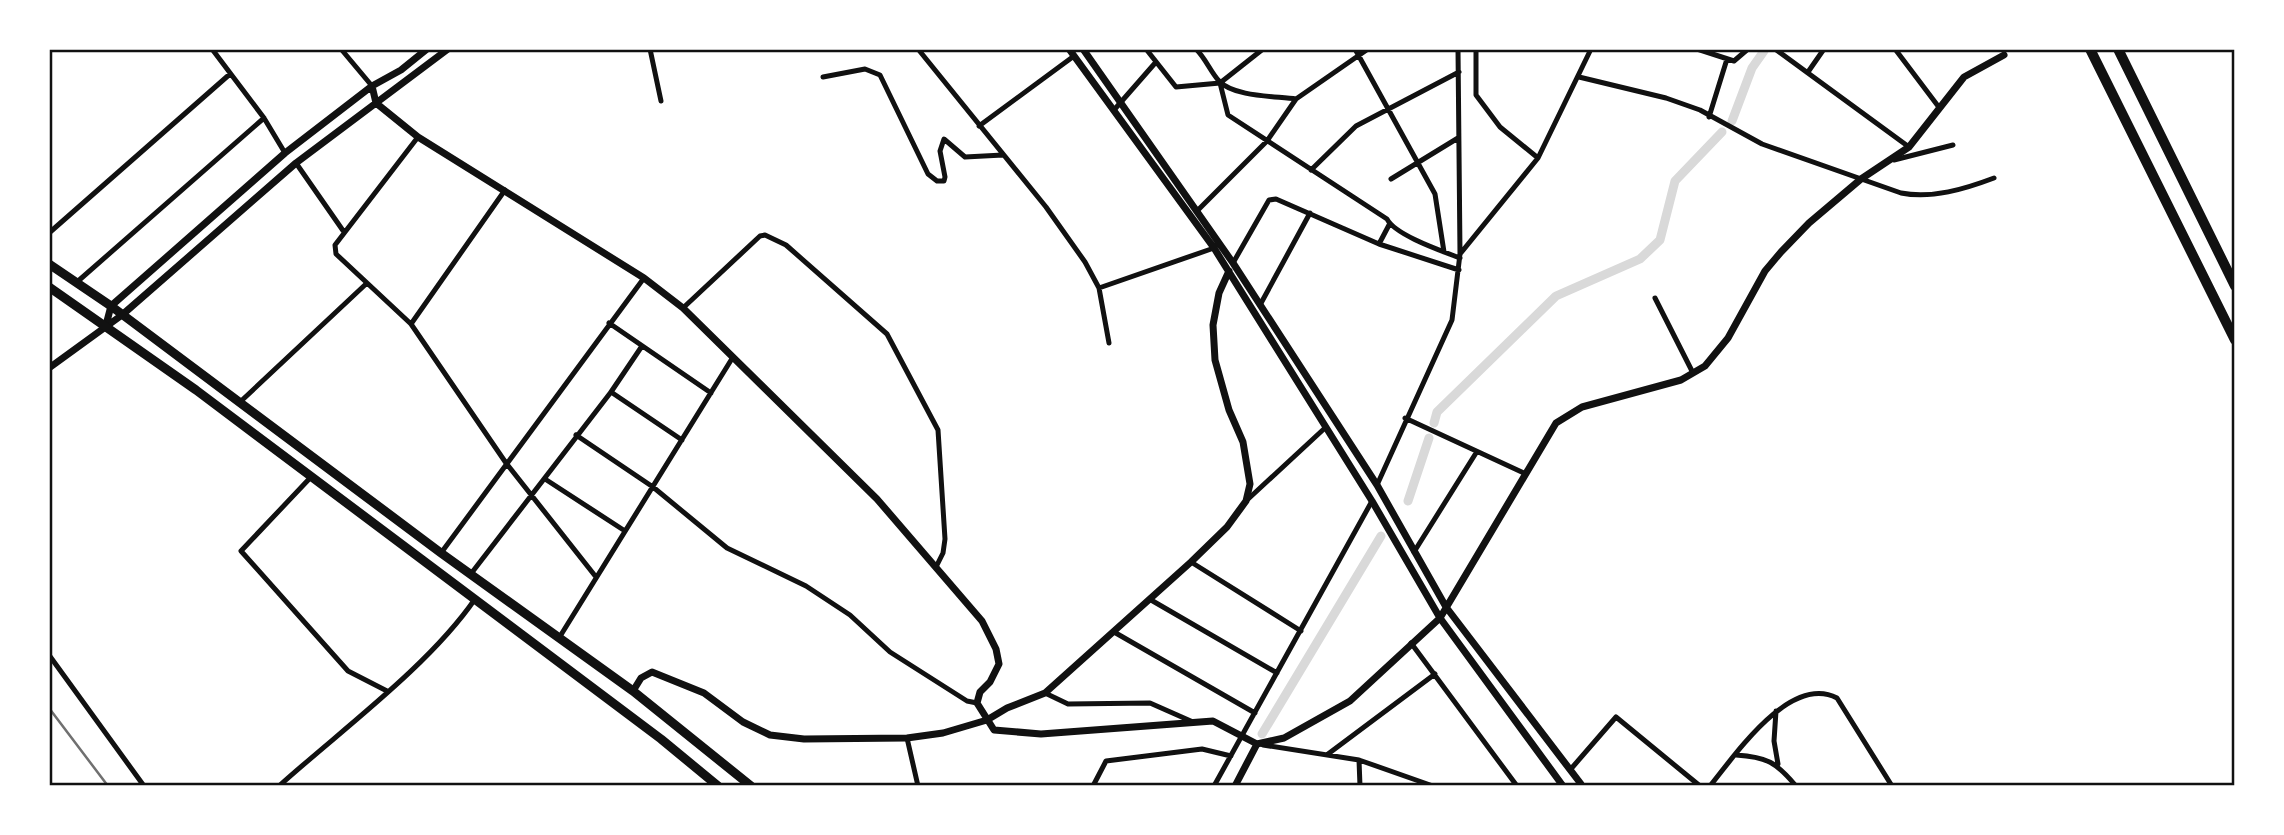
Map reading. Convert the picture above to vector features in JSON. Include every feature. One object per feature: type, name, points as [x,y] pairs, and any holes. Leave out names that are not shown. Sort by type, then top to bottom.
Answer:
[{"type":"highway","points":[[2090,49],[2235,340]]},
{"type":"highway","points":[[2118,49],[2235,286]]},
{"type":"highway","points":[[49,264],[111,306],[470,575],[633,691],[751,786]]},
{"type":"highway","points":[[49,287],[106,326],[475,599],[718,786]]},
{"type":"street","points":[[341,49],[372,86],[376,103],[418,137],[644,278],[683,308],[877,499],[982,621],[996,649],[999,664],[990,682],[980,692],[977,703],[994,730],[1005,734],[1041,734],[1213,721],[1257,744],[1359,760],[1433,786]]},
{"type":"street","points":[[106,326],[111,306],[285,153],[372,86],[401,70],[428,49]]},
{"type":"street","points":[[49,368],[122,315],[296,163],[447,49]]},
{"type":"street","points":[[650,49],[661,101]]},
{"type":"street","points":[[918,49],[1046,207],[1099,288],[1109,343]]},
{"type":"street","points":[[1083,49],[1261,305],[1377,485],[1446,607],[1581,785]]},
{"type":"street","points":[[1146,49],[1176,87],[1220,83],[1241,91],[1296,99]]},
{"type":"street","points":[[1196,49],[1206,59],[1220,83],[1228,115],[1387,219],[1390,225],[1444,252],[1460,256]]},
{"type":"street","points":[[1220,83],[1264,49]]},
{"type":"street","points":[[1355,49],[1435,194],[1444,252]]},
{"type":"street","points":[[1197,211],[1268,141],[1296,99],[1368,49]]},
{"type":"street","points":[[1214,786],[1373,501],[1405,418],[1452,320],[1460,256],[1458,49]]},
{"type":"street","points":[[1476,49],[1476,95],[1500,127],[1538,158]]},
{"type":"street","points":[[1460,256],[1474,234],[1538,158],[1591,49]]},
{"type":"street","points":[[1697,49],[1734,61],[1748,49]]},
{"type":"street","points":[[1775,49],[1909,146]]},
{"type":"street","points":[[1808,72],[1824,49]]},
{"type":"street","points":[[1895,49],[1938,106]]},
{"type":"street","points":[[216,51],[264,118],[285,153]]},
{"type":"street","points":[[979,126],[1072,52],[1214,248],[1373,501],[1440,618],[1563,786]]},
{"type":"street","points":[[1235,786],[1257,744],[1284,737],[1350,701],[1440,618],[1556,423],[1582,407],[1655,388],[1693,373],[1716,354],[1765,271],[1809,223],[1861,179],[1894,160],[1909,146],[1938,106],[1964,77],[2004,55]]},
{"type":"street","points":[[1709,117],[1727,59]]},
{"type":"street","points":[[1114,110],[1156,62]]},
{"type":"street","points":[[822,77],[865,69],[880,75],[928,174],[937,181],[944,181],[945,177],[940,151],[944,139],[965,157],[1003,155]]},
{"type":"street","points":[[1311,170],[1356,126],[1459,72]]},
{"type":"street","points":[[49,233],[230,74]]},
{"type":"street","points":[[1579,77],[1666,98],[1700,110],[1762,144],[1918,196],[1994,178]]},
{"type":"street","points":[[77,282],[264,118]]},
{"type":"street","points":[[418,137],[344,232],[335,245],[336,254],[411,324],[506,463],[596,577]]},
{"type":"street","points":[[1391,179],[1458,138]]},
{"type":"street","points":[[1894,160],[1952,145]]},
{"type":"street","points":[[296,163],[344,232]]},
{"type":"street","points":[[411,324],[505,190]]},
{"type":"street","points":[[1233,263],[1269,200],[1276,199],[1379,244],[1459,270]]},
{"type":"street","points":[[1261,305],[1310,213]]},
{"type":"street","points":[[1379,244],[1390,225]]},
{"type":"street","points":[[683,308],[760,236],[765,235],[786,245],[887,334],[938,430],[945,539],[943,553],[936,567]]},
{"type":"street","points":[[1099,288],[1214,248]]},
{"type":"street","points":[[1229,271],[1220,293],[1214,337],[1215,360],[1229,410],[1243,442],[1250,484],[1246,501]]},
{"type":"street","points":[[441,553],[644,278]]},
{"type":"street","points":[[239,403],[367,283]]},
{"type":"street","points":[[1655,298],[1693,373]]},
{"type":"street","points":[[609,323],[711,393]]},
{"type":"street","points":[[470,575],[611,392],[642,346]]},
{"type":"street","points":[[559,638],[733,357]]},
{"type":"street","points":[[611,392],[682,440]]},
{"type":"street","points":[[1405,418],[1526,474]]},
{"type":"street","points":[[633,691],[641,678],[652,672],[704,693],[743,722],[770,735],[844,740],[907,738],[943,733],[987,720],[1007,708],[1045,693],[1192,562],[1227,527],[1246,501],[1326,427]]},
{"type":"street","points":[[576,435],[653,487],[727,548],[806,586],[850,615],[890,652],[967,701],[977,703]]},
{"type":"street","points":[[1414,552],[1476,453]]},
{"type":"street","points":[[311,477],[241,551],[348,671],[387,691]]},
{"type":"street","points":[[545,479],[625,531]]},
{"type":"street","points":[[1192,562],[1301,631]]},
{"type":"street","points":[[279,786],[387,691],[460,620],[475,599]]},
{"type":"street","points":[[1151,600],[1277,673]]},
{"type":"street","points":[[1114,632],[1255,713]]},
{"type":"street","points":[[1411,643],[1517,786]]},
{"type":"street","points":[[49,655],[144,786]]},
{"type":"street","points":[[1328,754],[1435,674]]},
{"type":"street","points":[[1710,786],[1776,709],[1803,697],[1826,692],[1838,698],[1892,786]]},
{"type":"street","points":[[1045,693],[1068,704],[1150,703],[1193,722]]},
{"type":"street","points":[[1776,709],[1774,741],[1777,764]]},
{"type":"street","points":[[1570,770],[1616,717],[1700,786]]},
{"type":"street","points":[[907,738],[918,786]]},
{"type":"street","points":[[1093,786],[1106,761],[1202,748],[1231,756]]},
{"type":"street","points":[[1736,755],[1754,756],[1777,764],[1796,786]]},
{"type":"street","points":[[1359,760],[1360,786]]},
{"type":"waterway","points":[[1732,121],[1752,68],[1764,51]]},
{"type":"waterway","points":[[1434,423],[1437,412],[1556,296],[1640,259],[1660,240],[1675,181],[1722,132]]},
{"type":"waterway","points":[[1408,501],[1429,438]]},
{"type":"waterway","points":[[1262,734],[1381,536]]},
{"type":"railway","points":[[49,708],[108,786]]}]
